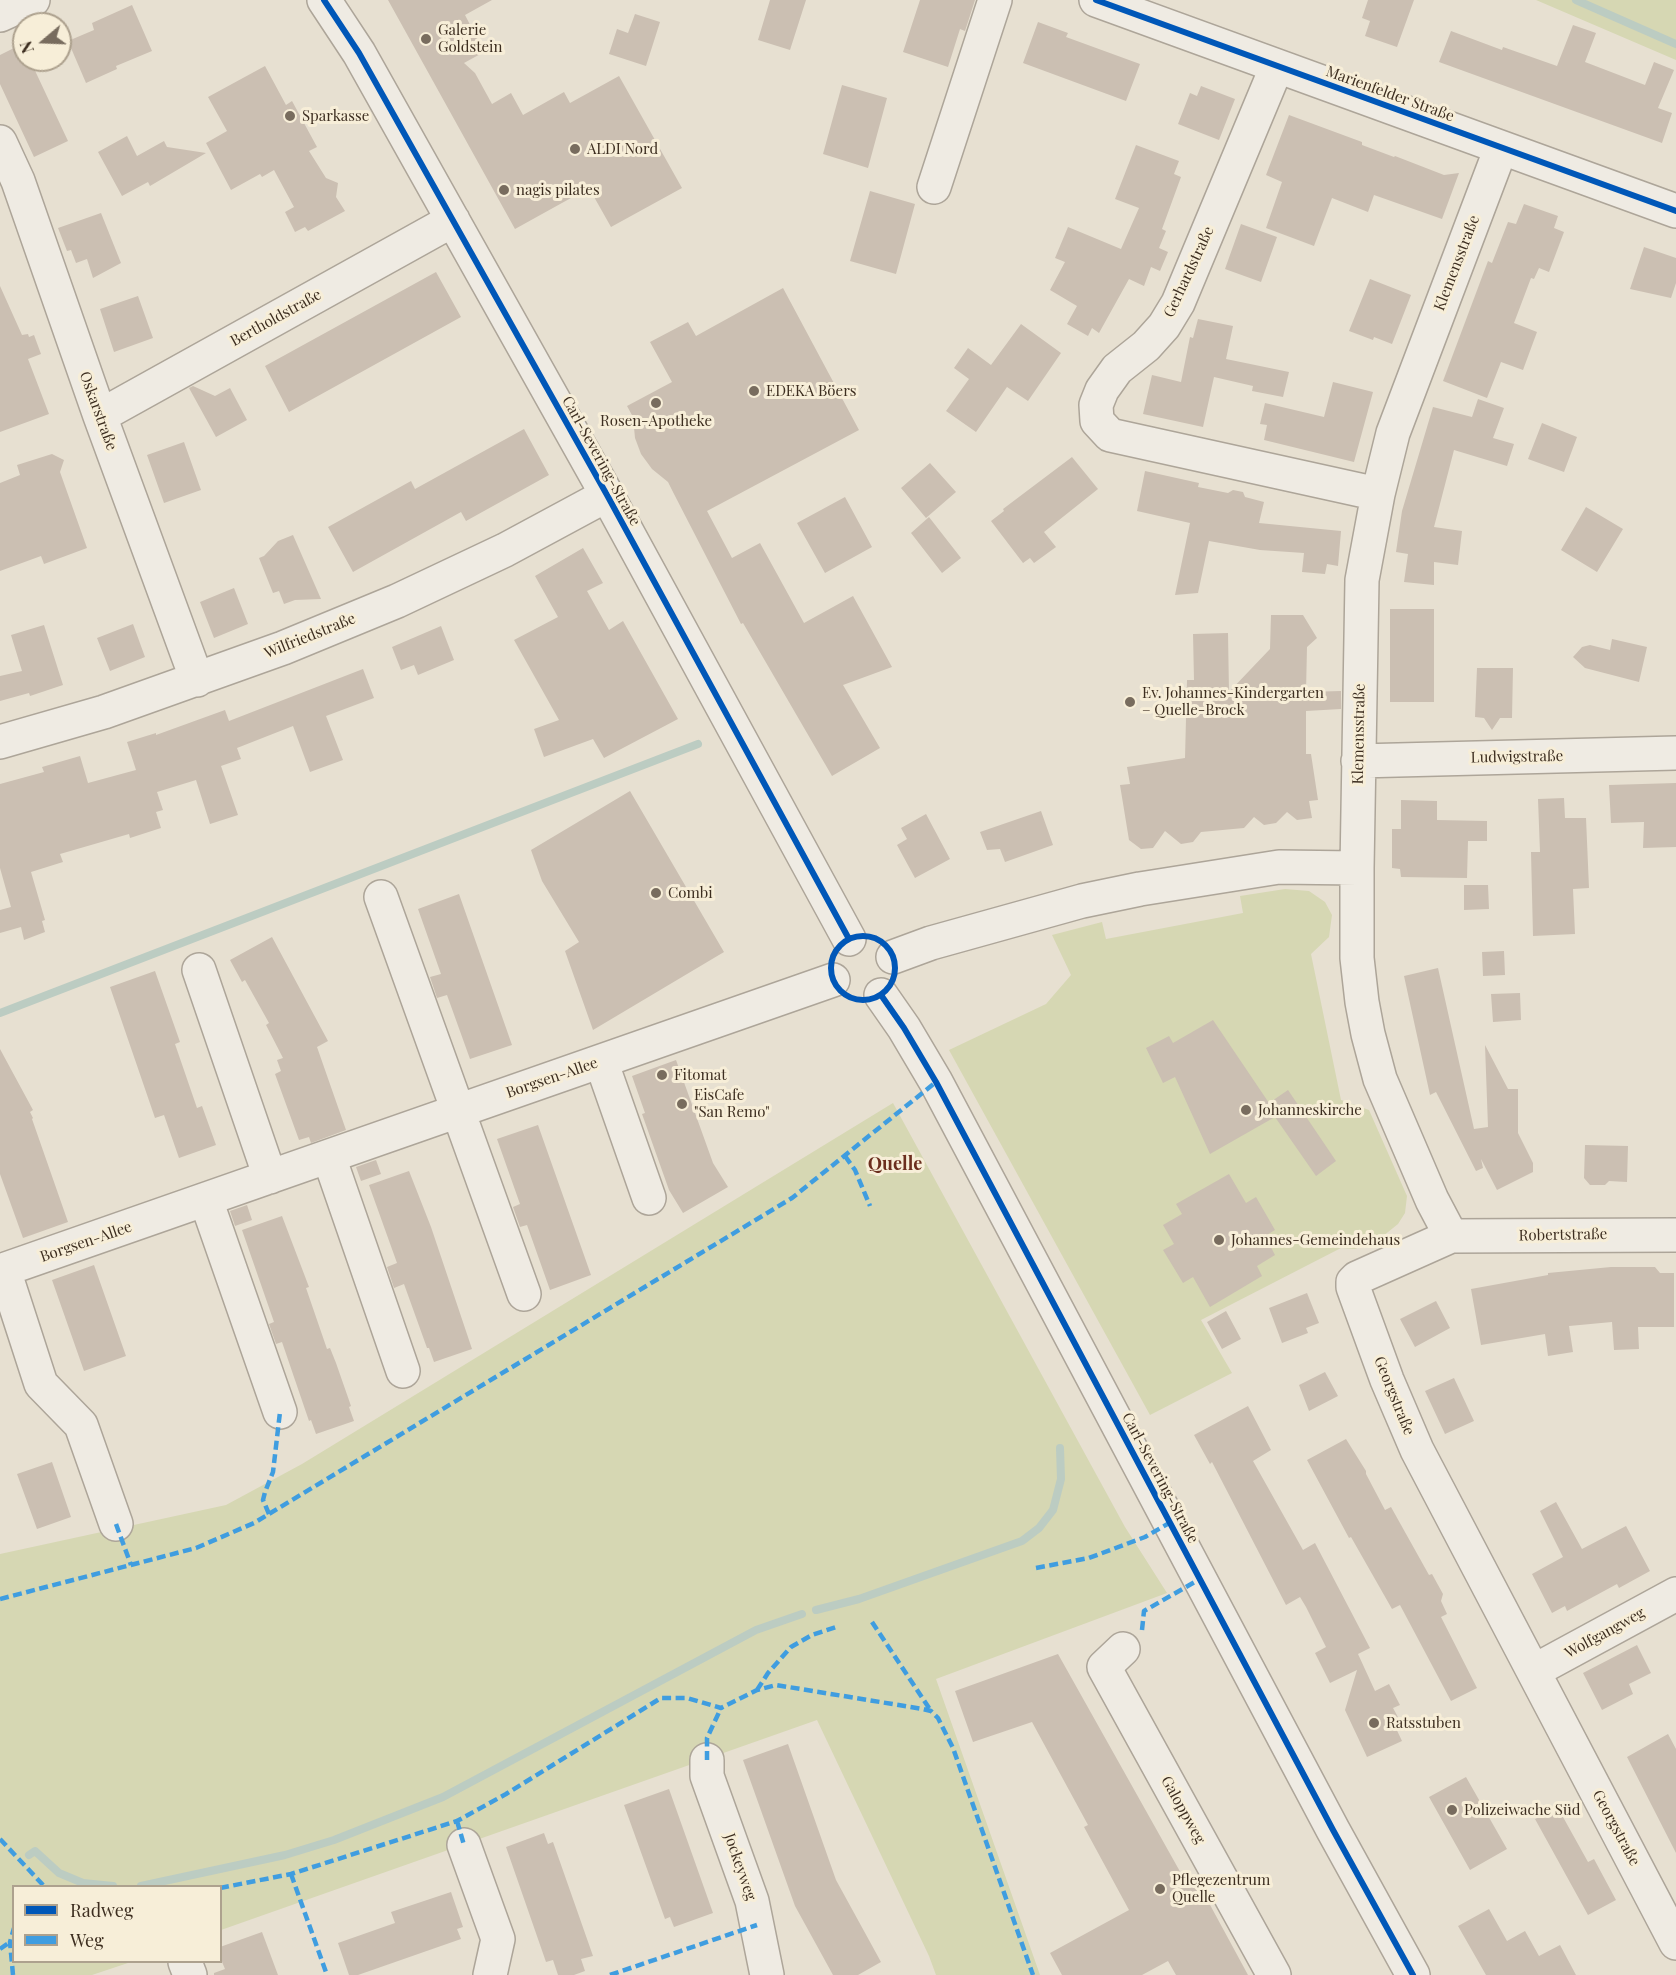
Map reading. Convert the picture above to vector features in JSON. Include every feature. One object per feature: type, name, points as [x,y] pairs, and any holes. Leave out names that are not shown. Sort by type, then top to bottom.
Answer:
[{"type":"street","points":[[0,15],[33,0]]},
{"type":"street","name":"Carl-Severing-Straße","points":[[324,0],[359,53],[607,495],[849,939]]},
{"type":"street","points":[[934,187],[994,0]]},
{"type":"street","name":"Marienfelder Straße","points":[[1096,0],[1676,211]]},
{"type":"street","name":"Gerhardstraße","points":[[1277,66],[1178,303],[1164,326],[1146,346],[1118,369],[1102,390],[1096,405],[1097,421],[1110,435],[1378,494]]},
{"type":"street","name":"Oskarstraße","points":[[0,142],[18,181],[100,416],[197,680]]},
{"type":"street","name":"Klemensstraße","points":[[1357,868],[1362,580],[1378,494],[1393,433],[1501,147]]},
{"type":"street","name":"Bertholdstraße","points":[[100,416],[453,220]]},
{"type":"street","name":"Wilfriedstraße","points":[[0,742],[104,712],[283,648],[397,601],[505,550],[607,495]]},
{"type":"street","name":"Ludwigstraße","points":[[1358,761],[1676,753]]},
{"type":"street","points":[[893,957],[931,943],[1082,901],[1279,867],[1357,868],[1358,958],[1368,1034],[1380,1079],[1432,1200],[1451,1236]]},
{"type":"street","points":[[381,897],[524,1294]]},
{"type":"street","points":[[870,936],[880,940],[893,957],[895,974],[887,989],[881,994],[863,1000],[854,998],[845,994],[833,980],[832,961],[841,945],[849,939],[870,936]]},
{"type":"street","points":[[199,970],[270,1177]]},
{"type":"street","name":"Borgsen-Allee","points":[[116,1524],[81,1425],[41,1383],[2,1271],[833,980]]},
{"type":"street","name":"Carl-Severing-Straße","points":[[881,994],[936,1082],[1333,1830],[1413,1975]]},
{"type":"street","points":[[601,1061],[649,1198]]},
{"type":"street","points":[[329,1157],[403,1371]]},
{"type":"street","points":[[206,1200],[279,1413]]},
{"type":"street","name":"Robertstraße","points":[[1451,1236],[1676,1234]]},
{"type":"street","name":"Georgstraße","points":[[1451,1236],[1357,1278],[1353,1282],[1353,1287],[1387,1380],[1413,1441],[1676,1943]]},
{"type":"street","name":"Wolfgangweg","points":[[1534,1671],[1676,1594]]},
{"type":"street","name":"Galoppweg","points":[[1123,1649],[1104,1666],[1274,1975]]},
{"type":"street","name":"Jockeyweg","points":[[707,1760],[707,1776],[752,1901],[767,1975]]},
{"type":"street","points":[[464,1845],[498,1940],[490,1975]]},
{"type":"green space","points":[[1536,0],[1676,0],[1676,60]]},
{"type":"green space","points":[[1285,889],[1309,891],[1325,902],[1332,915],[1329,937],[1311,954],[1341,1100],[1369,1110],[1407,1196],[1405,1213],[1398,1224],[1383,1236],[1355,1249],[1341,1248],[1201,1320],[1232,1373],[1150,1415],[949,1050],[1046,1004],[1071,975],[1052,935],[1102,922],[1106,939],[1243,913],[1240,896]]},
{"type":"green space","points":[[893,1103],[1125,1527],[1167,1593],[936,1679],[1040,1975],[936,1975],[817,1720],[222,1930],[222,1885],[12,1885],[12,1963],[128,1963],[92,1975],[0,1975],[0,1554],[226,1505],[302,1464]]},
{"type":"building","points":[[388,0],[492,0],[465,15],[484,52],[464,63],[475,73],[492,104],[511,93],[523,115],[564,92],[570,103],[619,76],[682,188],[611,227],[589,188],[515,229]]},
{"type":"building","points":[[770,0],[806,0],[790,50],[758,40]]},
{"type":"building","points":[[920,0],[975,0],[965,31],[960,29],[948,67],[903,52]]},
{"type":"building","points":[[1368,0],[1414,0],[1397,47],[1365,36],[1370,21],[1362,18]]},
{"type":"building","points":[[132,5],[152,51],[116,66],[117,69],[86,83],[72,50],[72,39],[94,30],[92,23]]},
{"type":"building","points":[[635,14],[660,22],[646,66],[609,54],[617,29],[628,33]]},
{"type":"building","points":[[1038,22],[1068,33],[1066,37],[1140,64],[1126,101],[1023,63]]},
{"type":"building","points":[[1573,25],[1596,33],[1585,62],[1645,85],[1654,62],[1674,70],[1658,108],[1672,113],[1662,143],[1439,62],[1451,31],[1502,50],[1503,47],[1557,66]]},
{"type":"building","points":[[12,49],[12,72],[36,72],[68,141],[34,157],[0,84],[0,55]]},
{"type":"building","points":[[265,66],[286,105],[292,101],[317,147],[309,151],[326,178],[338,183],[336,197],[345,211],[308,231],[305,227],[295,232],[285,212],[294,207],[274,170],[262,177],[260,174],[231,190],[206,143],[227,131],[208,97]]},
{"type":"building","points":[[842,85],[887,98],[868,168],[823,154]]},
{"type":"building","points":[[1201,86],[1235,99],[1219,140],[1178,124],[1190,93],[1197,96]]},
{"type":"building","points":[[1289,115],[1444,175],[1459,173],[1442,219],[1374,195],[1368,212],[1332,198],[1314,246],[1266,228],[1282,182],[1266,175]]},
{"type":"building","points":[[127,136],[137,156],[164,141],[167,147],[206,153],[150,186],[148,182],[122,196],[98,152]]},
{"type":"building","points":[[1136,145],[1179,161],[1174,174],[1181,177],[1162,229],[1166,231],[1159,248],[1168,252],[1160,271],[1151,267],[1144,286],[1129,279],[1099,333],[1092,328],[1088,336],[1067,324],[1077,306],[1050,290],[1065,262],[1055,258],[1068,227],[1121,249],[1139,208],[1115,199]]},
{"type":"building","points":[[870,191],[915,204],[896,274],[850,261]]},
{"type":"building","points":[[1524,204],[1558,216],[1554,228],[1564,232],[1549,272],[1539,268],[1534,279],[1531,278],[1514,323],[1537,332],[1523,370],[1501,362],[1487,398],[1443,381],[1488,261],[1492,263],[1508,222],[1516,224]]},
{"type":"building","points":[[101,213],[121,263],[93,278],[87,259],[76,263],[71,250],[67,251],[58,228]]},
{"type":"building","points":[[1241,224],[1277,237],[1261,282],[1225,269]]},
{"type":"building","points":[[1644,247],[1676,258],[1676,283],[1671,298],[1630,289]]},
{"type":"building","points":[[436,272],[461,317],[289,412],[265,366]]},
{"type":"building","points":[[1370,279],[1411,295],[1392,344],[1349,331]]},
{"type":"building","points":[[0,286],[22,335],[28,334],[29,337],[34,335],[41,354],[28,359],[49,414],[0,432]]},
{"type":"building","points":[[783,288],[859,430],[707,511],[732,558],[760,543],[804,623],[853,596],[892,667],[843,685],[880,748],[832,776],[743,623],[741,624],[668,482],[652,469],[641,454],[635,438],[633,417],[627,406],[672,382],[650,342],[688,322],[696,336]]},
{"type":"building","points":[[138,296],[153,338],[114,352],[100,309]]},
{"type":"building","points":[[1198,319],[1233,326],[1226,359],[1289,372],[1283,397],[1252,391],[1253,386],[1214,377],[1203,427],[1143,414],[1152,375],[1181,382],[1190,337],[1193,338]]},
{"type":"building","points":[[1021,324],[1061,353],[1028,401],[1007,387],[976,432],[946,411],[969,379],[954,368],[968,348],[991,365]]},
{"type":"building","points":[[1333,382],[1373,392],[1354,462],[1264,440],[1267,425],[1260,424],[1265,403],[1324,417]]},
{"type":"building","points":[[193,386],[215,396],[230,388],[247,420],[216,437],[189,388]]},
{"type":"building","points":[[1478,399],[1504,408],[1493,438],[1514,444],[1507,466],[1454,450],[1434,527],[1462,531],[1458,565],[1434,562],[1434,585],[1404,582],[1408,554],[1396,552],[1402,511],[1433,407],[1472,417]]},
{"type":"building","points":[[1542,423],[1577,437],[1564,472],[1528,459]]},
{"type":"building","points":[[524,429],[549,475],[466,521],[461,512],[353,572],[328,527],[411,481],[415,489]]},
{"type":"building","points":[[184,442],[201,490],[164,503],[147,455]]},
{"type":"building","points":[[52,454],[64,460],[60,472],[87,548],[44,564],[41,556],[0,571],[0,483],[20,475],[17,465]]},
{"type":"building","points":[[1072,457],[1098,489],[1044,532],[1056,547],[1034,563],[1030,558],[1023,563],[991,521],[1004,511],[1003,509]]},
{"type":"building","points":[[930,463],[956,492],[926,518],[901,488]]},
{"type":"building","points":[[1145,471],[1199,483],[1198,487],[1228,493],[1233,490],[1243,492],[1245,497],[1264,502],[1259,523],[1341,531],[1338,566],[1327,564],[1325,574],[1302,572],[1304,553],[1260,550],[1209,541],[1198,593],[1175,595],[1190,523],[1137,511]]},
{"type":"building","points":[[845,497],[872,547],[825,573],[797,523]]},
{"type":"building","points":[[1586,507],[1623,529],[1597,572],[1561,550]]},
{"type":"building","points":[[929,517],[961,558],[942,573],[911,533]]},
{"type":"building","points":[[293,535],[321,599],[295,600],[284,604],[279,591],[273,593],[259,558],[264,556],[278,541]]},
{"type":"building","points":[[583,548],[603,583],[587,591],[609,630],[623,621],[678,719],[604,758],[593,739],[544,757],[534,729],[559,720],[514,640],[558,617],[535,576]]},
{"type":"building","points":[[234,588],[248,624],[214,638],[200,602]]},
{"type":"building","points":[[1390,609],[1434,609],[1434,702],[1390,702]]},
{"type":"building","points":[[1271,615],[1303,615],[1317,638],[1307,647],[1306,692],[1341,691],[1341,709],[1306,711],[1306,754],[1311,754],[1318,800],[1309,801],[1312,818],[1297,820],[1287,812],[1276,823],[1264,825],[1254,817],[1244,828],[1201,832],[1193,842],[1181,844],[1165,831],[1153,848],[1141,849],[1129,840],[1120,785],[1130,784],[1127,767],[1185,758],[1187,680],[1194,680],[1193,634],[1228,633],[1229,692],[1270,649]]},
{"type":"building","points":[[133,624],[145,657],[110,671],[97,638]]},
{"type":"building","points":[[44,625],[63,685],[30,696],[29,693],[0,701],[0,676],[22,671],[11,635]]},
{"type":"building","points":[[441,626],[454,660],[418,675],[414,665],[401,670],[392,647]]},
{"type":"building","points":[[1612,639],[1647,647],[1639,682],[1585,668],[1573,657],[1582,647],[1590,645],[1610,650]]},
{"type":"building","points":[[1477,668],[1513,668],[1512,718],[1500,718],[1492,730],[1484,718],[1475,717]]},
{"type":"building","points":[[363,669],[374,698],[326,716],[343,760],[310,772],[293,726],[237,748],[241,759],[221,766],[238,815],[210,824],[196,780],[157,792],[163,810],[156,812],[161,828],[130,838],[129,834],[60,854],[63,862],[31,872],[45,920],[42,921],[45,932],[24,940],[21,927],[0,933],[0,910],[11,907],[0,868],[0,784],[44,772],[42,767],[80,756],[88,783],[136,770],[127,742],[156,733],[156,735],[225,710],[229,721]]},
{"type":"building","points":[[1676,783],[1676,847],[1643,848],[1644,822],[1611,823],[1609,785]]},
{"type":"building","points":[[630,791],[724,952],[593,1030],[565,951],[579,942],[542,881],[531,850]]},
{"type":"building","points":[[1564,798],[1565,818],[1586,818],[1589,888],[1573,889],[1575,934],[1533,936],[1531,852],[1540,852],[1538,799]]},
{"type":"building","points":[[1401,800],[1437,801],[1437,820],[1487,821],[1487,841],[1468,841],[1467,878],[1401,877],[1400,869],[1392,868],[1392,829],[1401,829]]},
{"type":"building","points":[[1041,811],[1053,845],[1005,862],[1000,849],[987,850],[980,832]]},
{"type":"building","points":[[926,814],[950,859],[915,878],[897,845],[907,839],[901,828]]},
{"type":"building","points":[[1464,885],[1488,885],[1489,909],[1464,910]]},
{"type":"building","points":[[459,894],[512,1045],[470,1059],[447,995],[437,998],[430,977],[441,974],[418,909]]},
{"type":"building","points":[[272,937],[328,1041],[317,1047],[346,1130],[311,1143],[309,1137],[299,1140],[275,1074],[281,1071],[277,1060],[283,1058],[266,1025],[269,1023],[245,980],[242,982],[230,960]]},
{"type":"building","points":[[1504,951],[1505,975],[1483,976],[1482,952]]},
{"type":"building","points":[[1438,968],[1474,1129],[1488,1127],[1485,1045],[1508,1089],[1518,1089],[1518,1133],[1533,1163],[1533,1172],[1497,1190],[1481,1159],[1483,1168],[1476,1171],[1436,1092],[1430,1095],[1404,976]]},
{"type":"building","points":[[155,971],[180,1042],[175,1044],[197,1108],[202,1106],[216,1145],[179,1158],[164,1115],[155,1118],[110,987]]},
{"type":"building","points":[[1520,993],[1521,1020],[1493,1022],[1491,994]]},
{"type":"building","name":"Johanneskirche","points":[[1213,1020],[1269,1103],[1288,1090],[1336,1161],[1316,1176],[1275,1117],[1210,1154],[1175,1077],[1163,1083],[1146,1048],[1169,1036],[1173,1043]]},
{"type":"building","points":[[0,1049],[33,1110],[30,1112],[32,1119],[68,1222],[23,1238],[0,1174]]},
{"type":"building","points":[[676,1060],[713,1163],[728,1187],[683,1213],[669,1190],[642,1114],[645,1113],[632,1076]]},
{"type":"building","points":[[538,1125],[591,1275],[550,1290],[527,1225],[520,1227],[513,1207],[520,1204],[497,1139]]},
{"type":"building","points":[[1585,1145],[1628,1146],[1627,1182],[1609,1181],[1605,1185],[1590,1185],[1584,1178]]},
{"type":"building","points":[[376,1160],[381,1174],[361,1181],[356,1167]]},
{"type":"building","points":[[409,1171],[431,1227],[472,1349],[434,1362],[404,1284],[394,1288],[387,1267],[397,1263],[369,1185]]},
{"type":"building","name":"Johannes-Gemeindehaus","points":[[1229,1174],[1246,1203],[1256,1197],[1275,1230],[1265,1236],[1275,1255],[1257,1266],[1262,1276],[1210,1307],[1193,1277],[1183,1283],[1163,1250],[1174,1244],[1163,1225],[1182,1214],[1176,1204]]},
{"type":"building","points":[[247,1205],[252,1220],[235,1226],[230,1211]]},
{"type":"building","points":[[282,1216],[309,1287],[306,1288],[327,1349],[330,1348],[336,1363],[354,1421],[316,1434],[311,1420],[309,1421],[282,1342],[276,1344],[269,1324],[274,1322],[242,1230]]},
{"type":"building","points":[[94,1265],[126,1356],[84,1371],[52,1280]]},
{"type":"building","points":[[1611,1267],[1655,1267],[1660,1273],[1674,1273],[1674,1327],[1638,1327],[1639,1349],[1614,1350],[1612,1322],[1569,1326],[1573,1352],[1548,1356],[1545,1334],[1481,1345],[1471,1289],[1548,1275],[1548,1273]]},
{"type":"building","points":[[1307,1293],[1319,1323],[1306,1328],[1308,1333],[1282,1343],[1269,1308]]},
{"type":"building","points":[[1436,1301],[1450,1328],[1415,1347],[1400,1319]]},
{"type":"building","points":[[1226,1311],[1241,1339],[1222,1349],[1207,1322]]},
{"type":"building","points":[[1325,1372],[1338,1396],[1309,1411],[1299,1385]]},
{"type":"building","points":[[1454,1378],[1474,1421],[1445,1434],[1425,1391]]},
{"type":"building","points":[[1248,1406],[1271,1450],[1253,1461],[1303,1550],[1315,1543],[1370,1648],[1358,1654],[1375,1691],[1389,1684],[1400,1705],[1393,1708],[1399,1719],[1393,1722],[1402,1741],[1367,1757],[1345,1710],[1357,1670],[1330,1683],[1315,1653],[1326,1647],[1306,1607],[1300,1597],[1286,1605],[1212,1462],[1210,1464],[1194,1435]]},
{"type":"building","points":[[1346,1439],[1366,1471],[1385,1510],[1391,1507],[1429,1575],[1432,1574],[1443,1594],[1441,1601],[1447,1614],[1441,1617],[1477,1688],[1451,1701],[1400,1605],[1392,1609],[1351,1537],[1349,1538],[1307,1460]]},
{"type":"building","points":[[52,1462],[71,1517],[37,1529],[17,1474]]},
{"type":"building","points":[[1556,1502],[1582,1549],[1626,1526],[1650,1571],[1619,1588],[1617,1584],[1567,1611],[1565,1606],[1552,1613],[1532,1574],[1563,1557],[1540,1511]]},
{"type":"building","points":[[1637,1645],[1651,1673],[1629,1684],[1633,1694],[1602,1710],[1583,1673]]},
{"type":"building","points":[[1058,1654],[1187,1884],[1196,1879],[1248,1975],[1176,1975],[1168,1961],[1142,1975],[1062,1975],[1050,1953],[1129,1910],[1084,1827],[1088,1825],[1032,1722],[973,1742],[955,1691]]},
{"type":"building","points":[[1668,1734],[1676,1749],[1676,1853],[1627,1757]]},
{"type":"building","points":[[788,1744],[836,1880],[881,1962],[858,1975],[833,1975],[795,1906],[743,1760]]},
{"type":"building","points":[[1466,1777],[1507,1849],[1470,1870],[1429,1797]]},
{"type":"building","points":[[669,1789],[713,1913],[674,1927],[670,1917],[665,1919],[624,1805]]},
{"type":"building","points":[[1558,1808],[1588,1862],[1594,1859],[1616,1900],[1588,1915],[1535,1819]]},
{"type":"building","points":[[544,1833],[548,1844],[553,1842],[593,1956],[581,1959],[585,1971],[574,1975],[558,1975],[553,1960],[546,1962],[506,1847]]},
{"type":"building","points":[[451,1892],[463,1927],[457,1929],[461,1939],[358,1975],[349,1975],[338,1943],[395,1923],[391,1912]]},
{"type":"building","points":[[1489,1909],[1507,1941],[1525,1931],[1539,1956],[1560,1945],[1576,1975],[1486,1975],[1458,1926]]},
{"type":"building","points":[[262,1932],[278,1975],[214,1975],[225,1969],[222,1962],[222,1946]]},
{"type":"waterway","points":[[1576,0],[1676,44]]},
{"type":"waterway","points":[[0,1013],[698,744]]},
{"type":"waterway","points":[[816,1610],[859,1599],[1022,1541],[1039,1528],[1053,1510],[1061,1479],[1060,1448]]},
{"type":"waterway","points":[[146,1885],[285,1855],[334,1840],[443,1797],[756,1630],[802,1614]]},
{"type":"waterway","points":[[29,1855],[35,1851],[59,1873],[83,1883],[103,1885]]},
{"type":"marked path","points":[[0,1599],[196,1548],[254,1523],[792,1198],[936,1082]]},
{"type":"marked path","points":[[845,1156],[855,1170],[870,1206]]},
{"type":"marked path","points":[[269,1514],[263,1500],[273,1472],[280,1412]]},
{"type":"marked path","points":[[1036,1568],[1089,1558],[1145,1537],[1171,1522]]},
{"type":"marked path","points":[[116,1524],[131,1565]]},
{"type":"marked path","points":[[1142,1630],[1144,1611],[1200,1579]]},
{"type":"marked path","points":[[872,1622],[931,1711]]},
{"type":"marked path","points":[[757,1690],[768,1673],[791,1647],[812,1635],[839,1626]]},
{"type":"marked path","points":[[222,1888],[291,1874],[457,1821],[506,1794],[661,1698],[687,1698],[721,1708],[757,1690],[776,1685],[923,1709],[931,1711],[938,1718],[953,1748],[1033,1975]]},
{"type":"marked path","points":[[707,1760],[707,1738],[721,1708]]},
{"type":"marked path","points":[[457,1821],[464,1845]]},
{"type":"marked path","points":[[0,1839],[43,1885]]},
{"type":"marked path","points":[[291,1874],[327,1975]]},
{"type":"marked path","points":[[610,1975],[757,1925]]},
{"type":"marked path","points":[[12,1935],[10,1942],[13,1975]]},
{"type":"marked path","points":[[0,1949],[10,1942]]},
{"type":"cycle path","points":[[324,0],[359,53],[607,495],[849,939]]},
{"type":"cycle path","points":[[1096,0],[1676,211]]},
{"type":"cycle path","points":[[863,936],[886,945],[895,968],[886,991],[863,1000],[840,991],[831,968],[840,945],[863,936]]},
{"type":"cycle path","points":[[881,995],[904,1028],[936,1082],[1333,1830],[1413,1975]]},
{"type":"place","name":"Galerie Goldstein","points":[[426,39]]},
{"type":"place","name":"Sparkasse","points":[[290,116]]},
{"type":"place","name":"ALDI Nord","points":[[575,149]]},
{"type":"place","name":"nagis pilates","points":[[504,190]]},
{"type":"place","name":"EDEKA Böers","points":[[754,391]]},
{"type":"place","name":"Rosen-Apotheke","points":[[656,403]]},
{"type":"place","name":"Ev. Johannes-Kindergarten – Quelle-Brock","points":[[1130,702]]},
{"type":"place","name":"Combi","points":[[656,893]]},
{"type":"place","name":"Fitomat","points":[[662,1075]]},
{"type":"place","name":"EisCafe \"San Remo\"","points":[[682,1104]]},
{"type":"place","name":"Johanneskirche","points":[[1246,1110]]},
{"type":"place","name":"Johannes-Gemeindehaus","points":[[1219,1240]]},
{"type":"place","name":"Ratsstuben","points":[[1374,1723]]},
{"type":"place","name":"Polizeiwache Süd","points":[[1452,1810]]},
{"type":"place","name":"Pflegezentrum Quelle","points":[[1160,1889]]},
{"type":"district","name":"Quelle","points":[[895,1164]]}]
